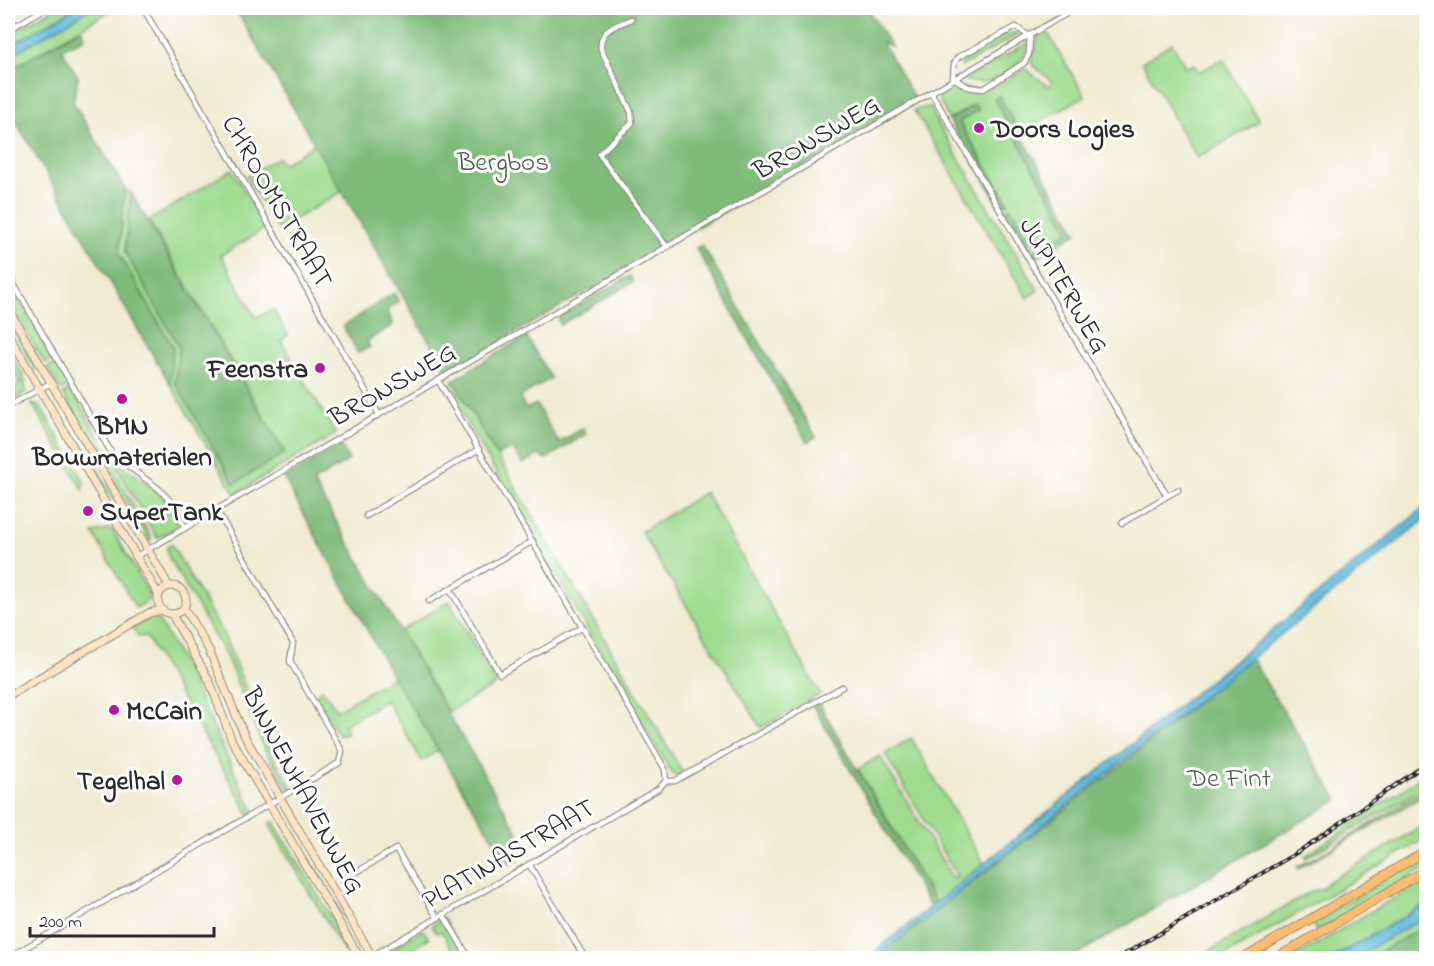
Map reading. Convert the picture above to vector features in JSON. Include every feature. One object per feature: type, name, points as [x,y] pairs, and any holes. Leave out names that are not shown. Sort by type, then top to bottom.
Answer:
[{"type":"main road","points":[[8,309],[169,586]]},
{"type":"main road","points":[[8,334],[137,556],[162,610]]},
{"type":"main road","points":[[149,613],[169,586]]},
{"type":"main road","points":[[8,696],[149,613],[162,610],[172,615],[184,608],[184,592],[178,587],[169,586]]},
{"type":"main road","name":"BINNENHAVENWEG","points":[[184,608],[209,650],[245,736],[371,958]]},
{"type":"main road","name":"BINNENHAVENWEG","points":[[172,615],[208,680],[232,741],[360,958]]},
{"type":"main road","points":[[1244,958],[1426,851]]},
{"type":"main road","points":[[1276,958],[1426,870]]},
{"type":"street","points":[[8,30],[46,8]]},
{"type":"street","name":"CHROOMSTRAAT","points":[[143,8],[379,414]]},
{"type":"street","name":"BRONSWEG","points":[[137,556],[1076,8]]},
{"type":"street","points":[[631,19],[606,30],[600,40],[601,48],[631,112],[632,123],[599,154],[667,247]]},
{"type":"street","points":[[1016,27],[1029,34],[1029,54],[1024,63],[990,85],[983,88],[968,87],[953,78],[954,64],[958,57],[1016,27]]},
{"type":"street","name":"JUPITERWEG","points":[[931,92],[1167,496]]},
{"type":"street","points":[[8,274],[112,454],[159,489],[171,502],[185,527]]},
{"type":"street","points":[[438,380],[665,769],[666,780],[675,781],[842,687]]},
{"type":"street","points":[[8,406],[51,383]]},
{"type":"street","points":[[366,516],[479,449]]},
{"type":"street","points":[[1122,523],[1178,489]]},
{"type":"street","points":[[8,958],[280,800],[339,763],[342,751],[293,669],[290,661],[293,643],[216,509]]},
{"type":"street","points":[[429,601],[533,541]]},
{"type":"street","points":[[450,589],[500,675],[583,627]]},
{"type":"street","name":"PLATINASTRAAT","points":[[371,958],[437,917],[658,789],[666,780]]},
{"type":"street","points":[[343,880],[396,849],[437,917]]},
{"type":"street","points":[[529,864],[585,958]]},
{"type":"street","points":[[443,914],[470,958]]},
{"type":"green space","points":[[55,8],[75,8],[8,47],[8,35]]},
{"type":"green space","points":[[92,8],[115,8],[8,71],[8,57]]},
{"type":"green space","name":"Bergbos","points":[[235,8],[867,8],[891,46],[882,42],[916,101],[447,372]]},
{"type":"green space","points":[[81,29],[85,38],[62,49],[78,77],[73,102],[125,189],[119,254],[173,347],[170,384],[8,108],[8,71]]},
{"type":"green space","points":[[1047,32],[1085,96],[1020,133],[999,96],[994,99],[1069,231],[1029,255],[1024,246],[1031,242],[1011,208],[1003,212],[1000,206],[1008,202],[959,122],[978,109],[974,105],[949,120],[939,100],[940,94],[955,85],[984,89],[1008,80],[1025,68],[1049,87],[1052,82],[1031,61],[1038,37]]},
{"type":"green space","points":[[1020,33],[961,67],[960,61],[1005,34]]},
{"type":"green space","points":[[1029,42],[1020,61],[1004,74],[985,82],[964,80]]},
{"type":"green space","points":[[1172,43],[1186,68],[1194,64],[1199,72],[1223,59],[1259,122],[1197,158],[1142,62]]},
{"type":"green space","points":[[999,96],[1077,233],[1032,260],[1029,255],[1069,231],[994,99]]},
{"type":"green space","points":[[975,105],[978,110],[959,122],[1008,203],[1000,206],[949,120]]},
{"type":"green space","points":[[932,106],[934,117],[1038,290],[1027,298],[914,110]]},
{"type":"green space","points":[[315,144],[343,191],[278,229],[246,176],[278,158],[283,164]]},
{"type":"green space","points":[[232,169],[266,228],[221,255],[256,318],[273,309],[288,335],[281,341],[336,434],[235,494],[170,384],[173,347],[119,254],[125,189],[131,193],[125,252],[179,347],[175,383],[285,453],[149,221]]},
{"type":"green space","points":[[131,193],[285,453],[234,484],[175,383],[179,347],[125,252]]},
{"type":"green space","points":[[1011,208],[1031,242],[1024,246],[1003,212]]},
{"type":"green space","points":[[702,245],[816,437],[807,442],[696,248]]},
{"type":"green space","points":[[630,276],[633,282],[560,325],[558,318]]},
{"type":"green space","points":[[8,282],[53,359],[45,364],[8,300]]},
{"type":"green space","points":[[394,293],[399,302],[387,309],[393,325],[367,341],[370,347],[358,353],[343,326]]},
{"type":"green space","points":[[8,313],[39,367],[35,370],[8,323]]},
{"type":"green space","points":[[526,336],[551,378],[520,397],[526,409],[536,404],[559,443],[583,428],[586,434],[546,459],[538,455],[523,464],[512,448],[497,456],[453,380]]},
{"type":"green space","points":[[8,349],[24,377],[26,392],[8,403],[8,392],[20,383],[8,363]]},
{"type":"green space","points":[[56,363],[69,386],[61,390],[47,368]]},
{"type":"green space","points":[[453,380],[683,773],[675,776],[670,770],[448,390]]},
{"type":"green space","points":[[71,389],[112,459],[113,469],[151,537],[150,542],[63,394]]},
{"type":"green space","points":[[32,404],[40,406],[84,481],[83,490]]},
{"type":"green space","points":[[72,434],[90,455],[116,501],[105,491]]},
{"type":"green space","points":[[341,445],[349,460],[313,482],[530,853],[509,865],[393,677],[284,478]]},
{"type":"green space","points":[[117,462],[164,499],[172,508],[178,527],[157,538],[116,466]]},
{"type":"green space","points":[[705,492],[820,694],[761,728],[641,532]]},
{"type":"green space","points":[[112,529],[149,593],[148,601],[136,608],[93,533]]},
{"type":"green space","points":[[171,544],[224,635],[272,754],[292,788],[287,789],[263,746],[226,656],[168,556],[167,547]]},
{"type":"green space","points":[[449,601],[497,684],[448,712],[400,631]]},
{"type":"green space","points":[[151,617],[158,620],[196,690],[254,811],[249,814],[146,636],[139,637],[133,628]]},
{"type":"green space","name":"De Fint","points":[[1251,658],[1338,800],[1071,958],[876,958],[1124,763]]},
{"type":"green space","points":[[393,677],[440,749],[422,761],[386,700],[344,725],[347,733],[338,735],[315,697],[322,689],[337,710]]},
{"type":"green space","points":[[818,702],[936,904],[931,908],[813,706]]},
{"type":"green space","points":[[911,738],[985,865],[936,904],[858,769],[880,756],[953,879],[957,876],[885,754]]},
{"type":"green space","points":[[1426,774],[1426,786],[1306,858],[1305,856]]},
{"type":"green space","points":[[1426,789],[1426,794],[1298,869],[1297,867],[1329,850]]},
{"type":"green space","points":[[273,821],[351,949],[345,953],[269,824]]},
{"type":"green space","points":[[1426,824],[1426,838],[1221,958],[1197,958],[1312,891],[1319,890],[1331,880]]},
{"type":"green space","points":[[302,850],[319,872],[346,921]]},
{"type":"green space","points":[[1426,856],[1426,868],[1316,931],[1311,923]]},
{"type":"green space","points":[[1426,879],[1426,904],[1332,958],[1292,958]]},
{"type":"green space","points":[[1426,916],[1426,925],[1370,958],[1354,958]]},
{"type":"green space","points":[[443,918],[467,958],[457,958],[442,932],[436,933],[432,925]]},
{"type":"green space","points":[[1426,925],[1426,949],[1410,958],[1370,958]]},
{"type":"green space","points":[[423,930],[429,938],[397,958],[388,958],[385,953]]},
{"type":"water","points":[[75,8],[92,8],[8,57],[8,47]]},
{"type":"water","points":[[1426,506],[1426,519],[876,958],[867,958]]},
{"type":"water","points":[[1426,904],[1426,916],[1354,958],[1332,958]]},
{"type":"railway","points":[[1118,958],[1298,852],[1426,764]]},
{"type":"place","name":"Doors Logies","points":[[979,128]]},
{"type":"place","name":"Feenstra","points":[[320,368]]},
{"type":"place","name":"BMN Bouwmaterialen","points":[[122,399]]},
{"type":"place","name":"SuperTank","points":[[88,511]]},
{"type":"place","name":"McCain","points":[[114,710]]},
{"type":"place","name":"Tegelhal","points":[[177,780]]}]
